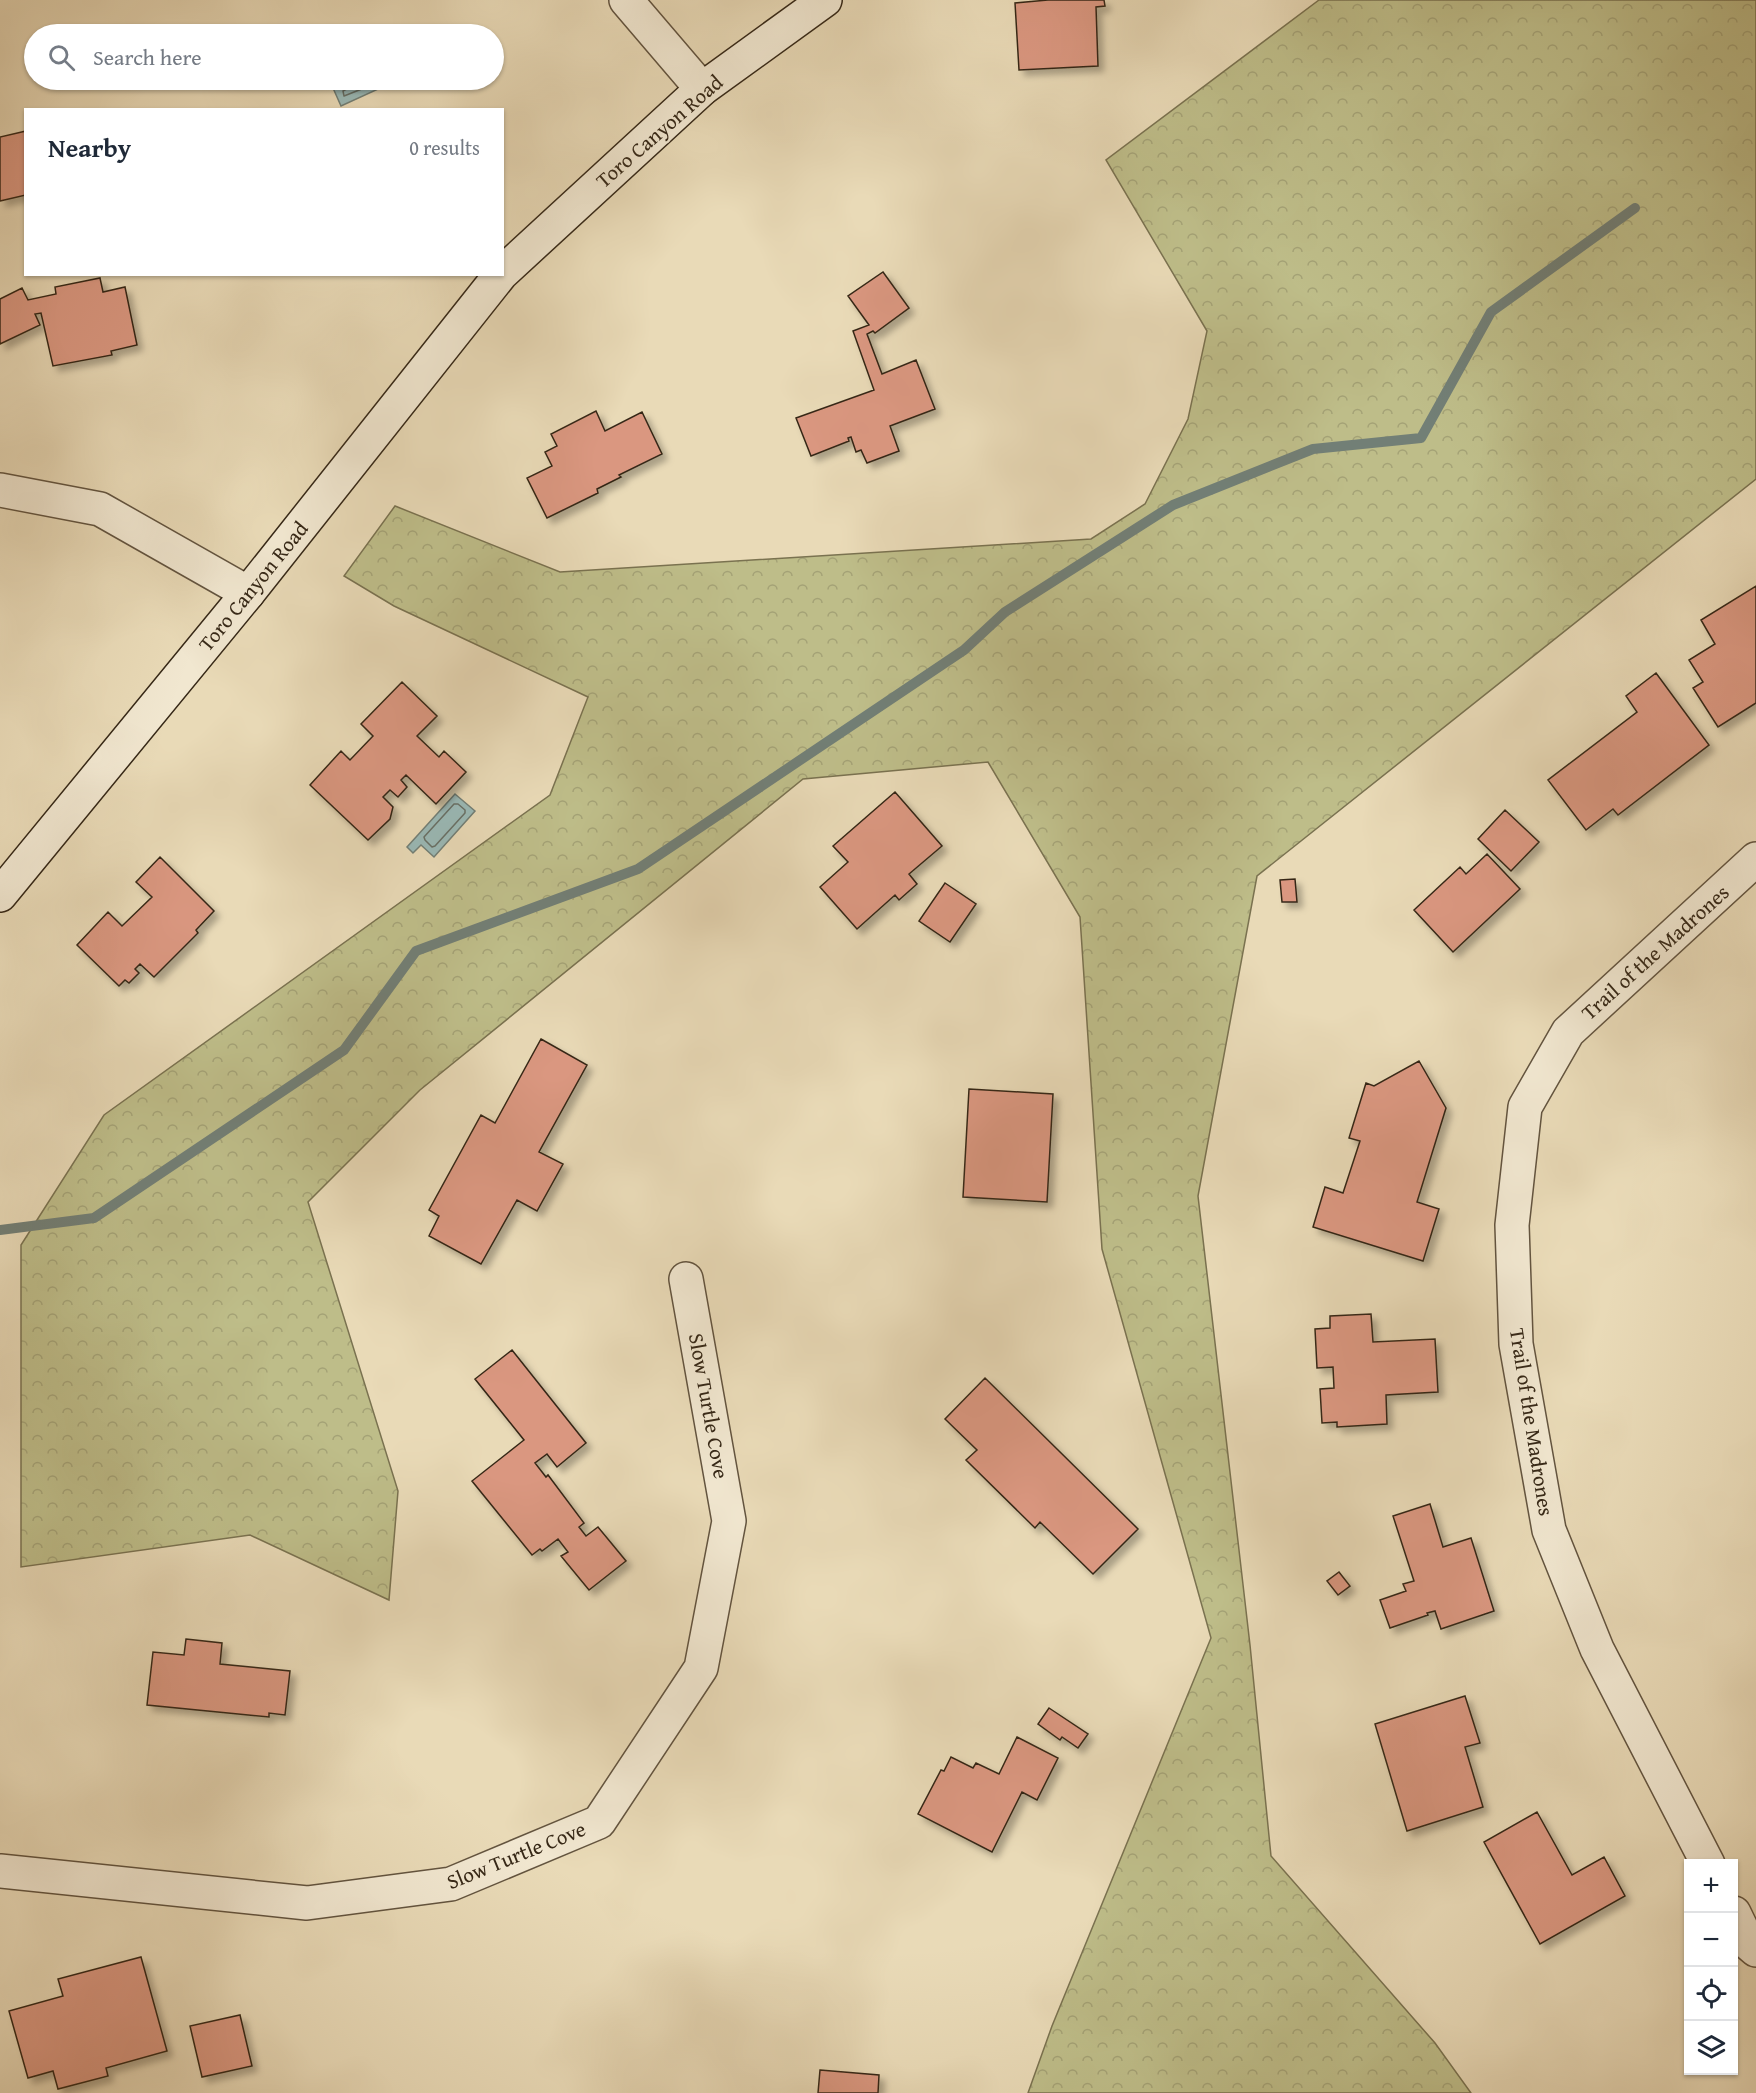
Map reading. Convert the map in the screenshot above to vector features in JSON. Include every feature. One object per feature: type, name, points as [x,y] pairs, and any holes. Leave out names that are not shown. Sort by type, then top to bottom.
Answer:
[{"type":"street","points":[[626,0],[702,89]]},
{"type":"street","name":"Toro Canyon Road","points":[[504,272],[702,89],[825,0]]},
{"type":"street","name":"Toro Canyon Road","points":[[0,895],[248,593],[500,276]]},
{"type":"street","points":[[0,490],[100,509],[248,593]]},
{"type":"street","name":"Trail of the Madrones","points":[[1706,1859],[1597,1649],[1549,1530],[1516,1344],[1512,1225],[1525,1107],[1568,1032],[1756,859]]},
{"type":"street","name":"Slow Turtle Cove","points":[[0,1871],[307,1903],[451,1884],[598,1822],[701,1668],[729,1521],[686,1280]]},
{"type":"street","points":[[1738,1921],[1749,1944],[1756,1950]]},
{"type":"green space","points":[[1319,0],[1756,0],[1756,479],[1257,876],[1198,1196],[1250,1645],[1271,1856],[1435,2043],[1471,2093],[1028,2093],[1052,2026],[1211,1638],[1102,1249],[1080,917],[988,762],[803,779],[420,1090],[308,1202],[398,1491],[389,1600],[250,1535],[21,1567],[21,1245],[104,1115],[550,795],[588,697],[394,606],[344,576],[395,506],[560,572],[1091,539],[1145,504],[1188,419],[1207,331],[1106,160]]},
{"type":"water","points":[[334,90],[376,90],[341,106]]},
{"type":"water","points":[[455,794],[475,811],[434,857],[421,845],[413,853],[407,847]]},
{"type":"building","points":[[1048,0],[1104,0],[1105,6],[1096,7],[1098,66],[1019,70],[1015,3]]},
{"type":"building","points":[[24,131],[24,195],[0,201],[0,137]]},
{"type":"building","points":[[883,272],[909,308],[875,333],[873,331],[867,334],[882,374],[916,360],[935,409],[890,426],[899,451],[867,463],[861,450],[856,452],[851,437],[848,438],[849,441],[811,456],[796,418],[874,390],[853,331],[869,325],[848,296]]},
{"type":"building","points":[[100,278],[103,292],[125,287],[137,345],[111,351],[112,355],[53,366],[41,313],[35,314],[40,325],[0,344],[0,299],[22,288],[28,300],[56,294],[55,287]]},
{"type":"building","points":[[596,411],[605,431],[642,412],[662,454],[619,475],[621,477],[597,489],[598,493],[547,518],[527,478],[552,466],[545,452],[557,446],[551,434]]},
{"type":"building","points":[[1756,586],[1756,703],[1718,727],[1693,688],[1703,682],[1689,660],[1715,644],[1701,620]]},
{"type":"building","points":[[1656,673],[1709,745],[1618,815],[1613,809],[1586,830],[1548,780],[1637,712],[1626,696]]},
{"type":"building","points":[[402,682],[437,716],[417,736],[439,757],[444,751],[466,772],[436,804],[406,775],[401,780],[407,787],[398,797],[390,790],[383,797],[393,807],[390,819],[368,840],[310,785],[341,751],[350,760],[373,736],[361,724]]},
{"type":"building","points":[[895,792],[942,846],[909,874],[917,884],[899,900],[895,895],[857,929],[820,887],[848,862],[833,846]]},
{"type":"building","points":[[1505,810],[1539,842],[1511,871],[1478,839]]},
{"type":"building","points":[[1487,854],[1520,889],[1453,952],[1414,910],[1460,867],[1466,874]]},
{"type":"building","points":[[160,857],[214,911],[196,930],[198,933],[154,977],[140,964],[135,969],[139,973],[129,983],[125,980],[119,986],[77,945],[108,912],[122,926],[152,897],[136,882]]},
{"type":"building","points":[[1295,879],[1297,902],[1282,902],[1280,880]]},
{"type":"building","points":[[945,883],[976,904],[950,942],[919,921]]},
{"type":"building","points":[[541,1039],[587,1065],[539,1152],[563,1164],[537,1211],[517,1200],[481,1264],[429,1236],[439,1216],[429,1210],[481,1115],[495,1123]]},
{"type":"building","points":[[1419,1061],[1446,1108],[1417,1202],[1439,1209],[1423,1261],[1313,1227],[1325,1187],[1343,1193],[1360,1141],[1349,1138],[1366,1083],[1374,1086]]},
{"type":"building","points":[[969,1089],[1053,1094],[1047,1202],[963,1197]]},
{"type":"building","points":[[1371,1314],[1373,1342],[1435,1339],[1438,1392],[1386,1395],[1387,1424],[1337,1427],[1337,1422],[1322,1423],[1320,1389],[1334,1388],[1333,1367],[1317,1368],[1315,1329],[1330,1328],[1330,1316]]},
{"type":"building","points":[[512,1350],[586,1443],[557,1467],[547,1454],[535,1463],[546,1477],[548,1475],[584,1523],[579,1527],[586,1536],[598,1527],[626,1561],[589,1590],[561,1556],[568,1552],[558,1539],[542,1551],[540,1549],[532,1555],[472,1481],[524,1440],[475,1379]]},
{"type":"building","points":[[985,1378],[1138,1529],[1093,1574],[1040,1522],[1035,1528],[966,1460],[977,1450],[945,1419]]},
{"type":"building","points":[[1430,1504],[1443,1547],[1471,1538],[1494,1611],[1441,1629],[1435,1611],[1390,1628],[1380,1600],[1406,1591],[1403,1584],[1414,1581],[1393,1516]]},
{"type":"building","points":[[1339,1572],[1350,1586],[1338,1595],[1327,1581]]},
{"type":"building","points":[[186,1639],[222,1643],[220,1664],[290,1671],[285,1715],[269,1713],[269,1717],[147,1705],[153,1652],[184,1655]]},
{"type":"building","points":[[1465,1696],[1480,1743],[1465,1747],[1483,1807],[1407,1831],[1375,1724]]},
{"type":"building","points":[[1049,1708],[1088,1734],[1078,1748],[1062,1737],[1060,1740],[1038,1724]]},
{"type":"building","points":[[1017,1737],[1058,1758],[1037,1800],[1022,1792],[992,1852],[918,1814],[941,1770],[944,1771],[951,1757],[973,1768],[976,1763],[999,1774]]},
{"type":"building","points":[[1537,1812],[1572,1875],[1604,1857],[1625,1896],[1540,1944],[1484,1842]]},
{"type":"building","points":[[141,1957],[167,2051],[106,2068],[108,2076],[58,2089],[53,2071],[28,2078],[9,2011],[63,1996],[58,1979]]},
{"type":"building","points":[[240,2015],[252,2066],[202,2077],[190,2026]]},
{"type":"building","points":[[820,2070],[879,2075],[878,2093],[818,2093]]},
{"type":"waterway","points":[[0,1230],[94,1218],[344,1050],[416,951],[638,869],[964,650],[1005,612],[1173,505],[1313,449],[1421,438],[1491,312],[1635,208]]}]
